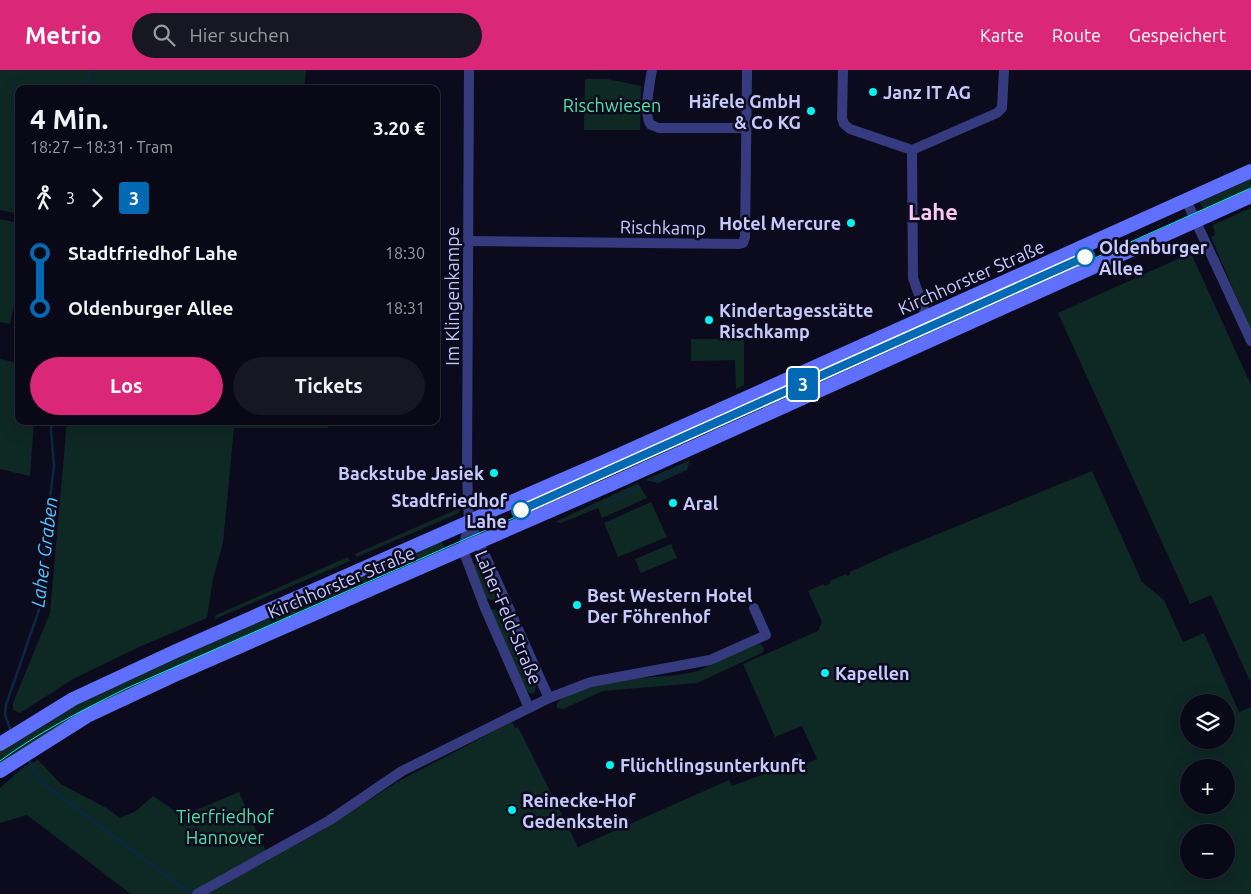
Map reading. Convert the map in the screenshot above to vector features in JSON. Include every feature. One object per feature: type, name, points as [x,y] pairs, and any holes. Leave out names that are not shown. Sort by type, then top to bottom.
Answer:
[{"type":"main road","name":"Kirchhorster Straße","points":[[3,741],[73,698],[927,318],[1251,171]]},
{"type":"main road","name":"Kirchhorster Straße","points":[[0,771],[87,716],[171,677],[463,550],[1251,196]]},
{"type":"street","name":"Im Klingenkampe","points":[[469,70],[467,472],[469,522]]},
{"type":"street","points":[[652,70],[648,88],[648,119],[652,125],[658,128],[746,128]]},
{"type":"street","name":"Rischkamp","points":[[469,241],[739,244],[743,242],[745,237],[747,70]]},
{"type":"street","points":[[842,70],[842,118],[844,124],[850,129],[912,150],[997,113],[1002,108],[1004,70]]},
{"type":"street","points":[[912,150],[913,278],[935,338]]},
{"type":"street","points":[[1186,200],[1251,341]]},
{"type":"street","name":"Laher-Feld-Straße","points":[[469,522],[549,698]]},
{"type":"street","name":"Laher-Feld-Straße","points":[[469,522],[463,550],[485,608],[529,708]]},
{"type":"street","name":"Laher-Feld-Straße","points":[[198,893],[330,820],[402,771],[549,698],[591,682],[710,660],[766,635],[754,608]]},
{"type":"green space","points":[[0,70],[306,70],[304,85],[15,85],[15,213],[0,210]]},
{"type":"green space","name":"Rischwiesen","points":[[585,79],[607,79],[641,86],[640,130],[584,130]]},
{"type":"green space","points":[[1251,179],[1251,192],[1205,213],[1200,202]]},
{"type":"green space","points":[[1251,208],[1251,331],[1211,237],[1215,235],[1213,225]]},
{"type":"green space","points":[[0,219],[15,222],[15,300],[10,324],[0,322]]},
{"type":"green space","points":[[1191,253],[1251,385],[1251,683],[1211,595],[1190,604],[1058,313]]},
{"type":"green space","points":[[1047,268],[1053,281],[957,325],[951,313]]},
{"type":"green space","points":[[909,331],[914,341],[619,473],[614,463]]},
{"type":"green space","points":[[691,339],[744,339],[744,385],[736,389],[735,360],[691,361]]},
{"type":"green space","points":[[0,359],[15,362],[15,425],[34,425],[30,476],[0,469]]},
{"type":"green space","points":[[67,425],[328,425],[328,428],[234,428],[223,543],[213,579],[207,618],[139,647],[73,679],[20,713],[13,710],[13,703],[50,613]]},
{"type":"green space","points":[[690,460],[687,470],[658,483],[645,480]]},
{"type":"green space","name":"Tierfriedhof Hannover","points":[[1092,471],[1142,582],[1164,600],[1183,642],[1204,633],[1231,694],[1180,694],[1180,749],[1235,749],[1235,703],[1239,712],[1251,707],[1251,894],[131,894],[27,815],[0,823],[0,788],[25,766],[38,760],[61,784],[108,809],[120,818],[136,811],[153,796],[182,816],[239,792],[266,852],[226,883],[319,832],[399,781],[512,722],[515,728],[518,727],[578,847],[729,780],[732,786],[777,769],[786,762],[790,765],[794,763],[791,757],[800,753],[805,764],[817,759],[802,726],[775,737],[743,664],[818,631],[822,622],[808,591],[823,584],[825,586],[831,583],[830,581],[846,574],[847,576],[850,575],[850,572],[889,554]]},
{"type":"green space","points":[[638,483],[647,498],[602,518],[598,508],[561,523],[557,522],[557,521]]},
{"type":"green space","points":[[651,502],[667,537],[618,557],[604,523]]},
{"type":"green space","points":[[460,508],[459,513],[357,557],[355,554]]},
{"type":"green space","points":[[440,539],[445,548],[444,550],[142,686],[0,766],[0,749],[67,707]]},
{"type":"green space","points":[[671,544],[677,558],[641,573],[635,559]]},
{"type":"green space","points":[[348,557],[350,561],[215,619],[216,615]]},
{"type":"green space","points":[[482,562],[496,596],[494,601],[486,598],[474,565]]},
{"type":"green space","points":[[492,609],[500,612],[505,617],[536,686],[534,693],[529,693],[522,684]]},
{"type":"green space","points":[[760,643],[764,649],[762,653],[697,683],[603,691],[563,709],[557,708],[557,703],[567,694],[613,680],[678,675],[698,671],[734,653]]},
{"type":"waterway","name":"Laher Graben","points":[[87,85],[89,70]]},
{"type":"waterway","name":"Laher Graben","points":[[11,731],[5,715],[6,705],[41,604],[44,545],[54,466],[52,425]]},
{"type":"waterway","points":[[654,480],[686,466]]},
{"type":"waterway","points":[[604,505],[637,489]]},
{"type":"waterway","name":"Laher Graben","points":[[17,740],[23,750]]},
{"type":"waterway","name":"Laher Graben","points":[[28,759],[42,783],[191,894]]},
{"type":"tram line","points":[[0,761],[45,731],[125,689],[613,474],[1251,188]]},
{"type":"tram line","name":"3","points":[[521,510],[1085,257]]},
{"type":"place","name":"Janz IT AG","points":[[873,92]]},
{"type":"place","name":"Häfele GmbH & Co KG","points":[[811,111]]},
{"type":"place","name":"Hotel Mercure","points":[[851,223]]},
{"type":"place","name":"Oldenburger Allee","points":[[1085,257]]},
{"type":"place","name":"Kindertagesstätte Rischkamp","points":[[709,320]]},
{"type":"place","name":"Backstube Jasiek","points":[[494,473]]},
{"type":"place","name":"Aral","points":[[673,503]]},
{"type":"place","name":"Stadtfriedhof Lahe","points":[[521,510]]},
{"type":"place","name":"Best Western Hotel Der Föhrenhof","points":[[577,605]]},
{"type":"place","name":"Kapellen","points":[[825,673]]},
{"type":"place","name":"Flüchtlingsunterkunft","points":[[610,765]]},
{"type":"place","name":"Reinecke-Hof Gedenkstein","points":[[512,810]]},
{"type":"district","name":"Lahe","points":[[933,211]]}]
